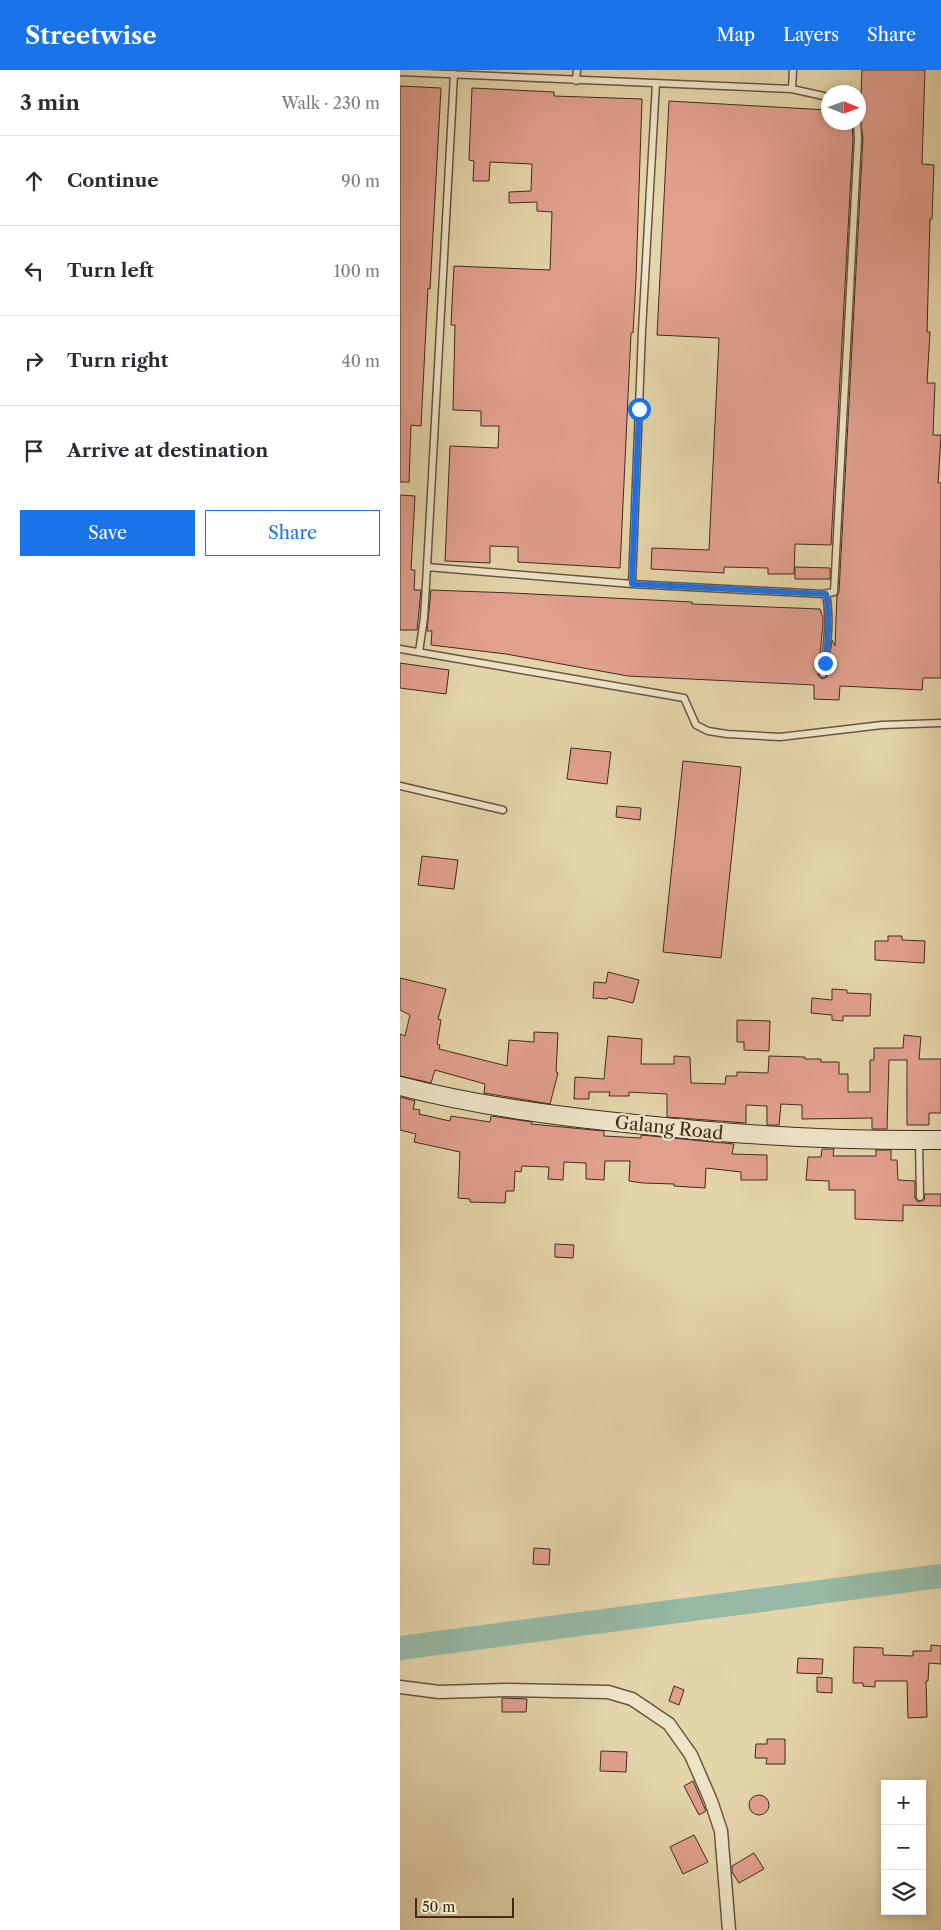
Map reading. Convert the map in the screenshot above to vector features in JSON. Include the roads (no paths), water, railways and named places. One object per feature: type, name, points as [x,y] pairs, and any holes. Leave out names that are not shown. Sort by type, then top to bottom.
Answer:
[{"type":"street","name":"Galang Road","points":[[400,1086],[466,1101],[559,1116],[708,1132],[774,1137],[941,1140]]},
{"type":"street","points":[[400,1687],[439,1692],[506,1690],[608,1692],[632,1699],[669,1724],[691,1755],[711,1801],[721,1831],[729,1930]]},
{"type":"lane","points":[[576,81],[577,70]]},
{"type":"lane","points":[[792,89],[793,70]]},
{"type":"lane","points":[[400,72],[792,89],[821,95]]},
{"type":"lane","points":[[419,652],[424,618],[454,74]]},
{"type":"lane","points":[[632,584],[642,331],[656,83]]},
{"type":"lane","points":[[427,567],[632,584],[826,594],[834,592],[858,130]]},
{"type":"lane","points":[[823,674],[828,628],[826,594]]},
{"type":"lane","points":[[400,649],[684,698],[696,725],[708,731],[727,734],[780,737],[882,725],[941,723]]},
{"type":"lane","points":[[400,786],[503,810]]},
{"type":"lane","points":[[919,1140],[920,1197]]},
{"type":"waterway","points":[[400,1648],[941,1576]]}]
